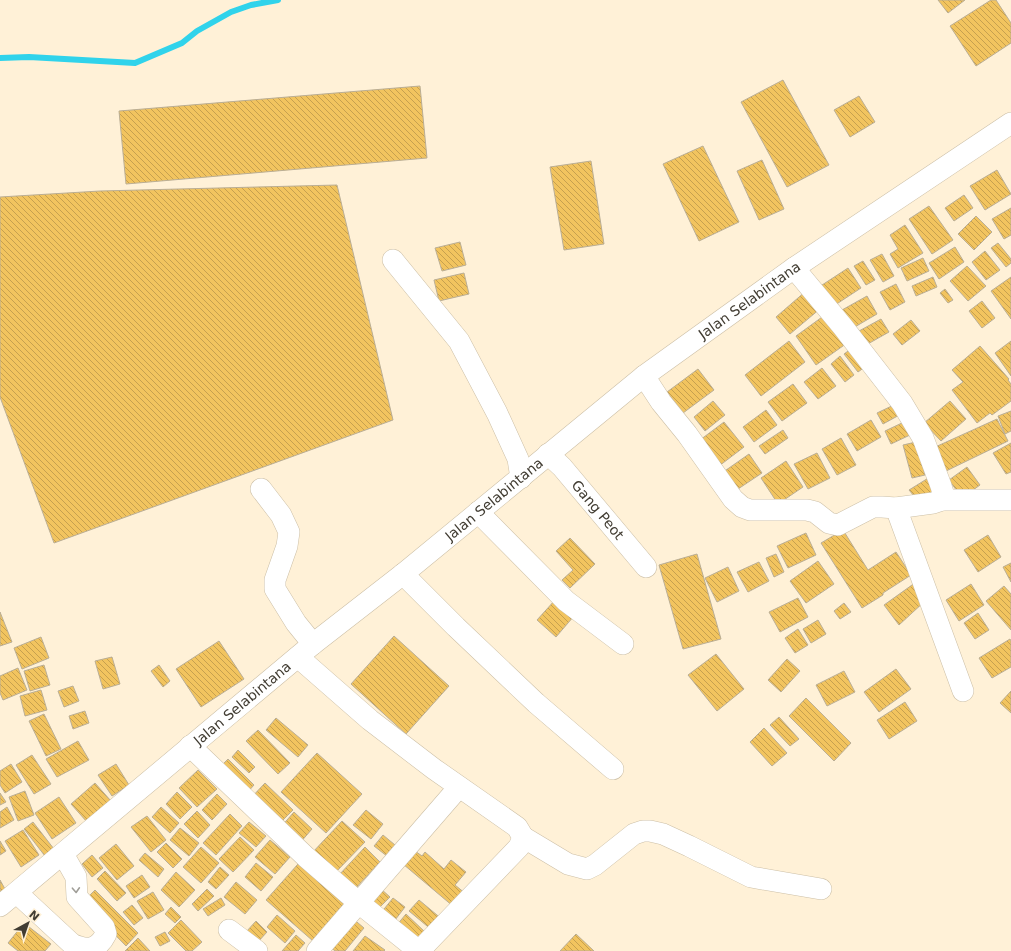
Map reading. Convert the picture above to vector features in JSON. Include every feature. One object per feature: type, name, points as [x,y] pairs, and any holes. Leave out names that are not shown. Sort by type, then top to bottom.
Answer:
[{"type":"street","name":"Jalan Selabintana","points":[[0,906],[305,650],[403,574],[644,376],[794,268],[1011,123]]},
{"type":"street","points":[[394,260],[460,341],[497,413],[518,459],[521,478]]},
{"type":"street","points":[[794,268],[843,326],[902,403],[923,438],[941,486],[943,493],[942,500]]},
{"type":"street","points":[[644,376],[661,402],[687,434],[732,499],[742,507],[750,510],[807,510],[815,512],[829,523],[838,525],[873,507],[896,508],[933,503],[942,500],[1011,500]]},
{"type":"street","name":"Gang Peot","points":[[548,454],[562,467],[646,567]]},
{"type":"street","points":[[261,489],[281,514],[289,532],[275,580],[275,589],[296,623],[305,650],[370,720],[459,787],[517,827],[523,837],[568,864],[587,869],[595,865],[634,834],[643,831],[650,831],[664,834],[751,877],[821,889]]},
{"type":"street","points":[[896,508],[963,691]]},
{"type":"street","points":[[478,512],[566,601],[623,644]]},
{"type":"street","points":[[403,574],[536,703],[613,769]]},
{"type":"street","points":[[190,746],[306,857],[359,903],[415,948],[420,949],[519,847],[523,837]]},
{"type":"street","points":[[317,951],[459,787]]},
{"type":"street","points":[[17,893],[72,944],[82,948],[90,948],[104,940],[106,934],[104,927],[77,897],[76,877],[63,854]]},
{"type":"street","points":[[229,930],[257,951]]},
{"type":"building","points":[[938,0],[965,0],[948,13]]},
{"type":"building","points":[[991,0],[996,0],[1011,23],[1011,43],[976,66],[950,26]]},
{"type":"building","points":[[783,80],[829,165],[787,187],[741,102]]},
{"type":"building","points":[[420,86],[427,158],[126,184],[119,111]]},
{"type":"building","points":[[859,96],[875,122],[850,137],[834,110]]},
{"type":"building","points":[[703,146],[739,222],[699,241],[663,164]]},
{"type":"building","points":[[762,160],[784,209],[759,220],[737,171]]},
{"type":"building","points":[[591,161],[604,244],[564,250],[550,167]]},
{"type":"building","points":[[997,170],[1011,194],[985,210],[970,186]]},
{"type":"building","points":[[337,185],[393,420],[54,543],[0,397],[0,197],[100,191]]},
{"type":"building","points":[[964,195],[973,208],[954,221],[945,208]]},
{"type":"building","points":[[929,206],[953,240],[932,254],[909,219]]},
{"type":"building","points":[[1011,208],[1011,235],[1004,239],[992,219]]},
{"type":"building","points":[[976,216],[992,232],[974,250],[958,234]]},
{"type":"building","points":[[905,225],[923,253],[898,268],[890,254],[898,249],[890,235]]},
{"type":"building","points":[[460,242],[466,265],[442,271],[435,248]]},
{"type":"building","points":[[998,243],[1011,259],[1011,263],[1006,267],[991,248]]},
{"type":"building","points":[[955,247],[964,262],[939,279],[929,263]]},
{"type":"building","points":[[985,251],[1000,270],[986,280],[972,262]]},
{"type":"building","points":[[882,254],[894,276],[883,282],[870,260]]},
{"type":"building","points":[[923,258],[929,271],[907,281],[901,268]]},
{"type":"building","points":[[863,261],[875,280],[866,285],[854,266]]},
{"type":"building","points":[[967,266],[986,286],[968,301],[950,281]]},
{"type":"building","points":[[848,268],[861,288],[832,307],[819,287]]},
{"type":"building","points":[[464,273],[469,294],[439,301],[434,280]]},
{"type":"building","points":[[933,277],[937,287],[916,296],[912,286]]},
{"type":"building","points":[[1011,277],[1011,319],[991,291]]},
{"type":"building","points":[[896,284],[905,302],[890,310],[880,292]]},
{"type":"building","points":[[945,289],[953,300],[948,303],[940,293]]},
{"type":"building","points":[[806,291],[821,308],[790,334],[776,317]]},
{"type":"building","points":[[867,296],[877,314],[853,328],[842,310]]},
{"type":"building","points":[[982,301],[995,318],[982,328],[969,311]]},
{"type":"building","points":[[829,312],[850,341],[816,365],[796,336]]},
{"type":"building","points":[[881,319],[889,332],[866,345],[859,331]]},
{"type":"building","points":[[911,320],[920,331],[902,345],[893,334]]},
{"type":"building","points":[[789,341],[805,362],[761,396],[745,375]]},
{"type":"building","points":[[1011,341],[1011,376],[995,353]]},
{"type":"building","points":[[855,346],[869,364],[858,372],[844,354]]},
{"type":"building","points":[[980,346],[1009,379],[1008,380],[1011,384],[1011,401],[992,415],[990,413],[977,423],[952,390],[963,382],[952,370]]},
{"type":"building","points":[[840,356],[854,375],[845,382],[831,364]]},
{"type":"building","points":[[822,368],[836,386],[818,399],[804,382]]},
{"type":"building","points":[[698,369],[714,390],[683,413],[667,392]]},
{"type":"building","points":[[793,384],[807,403],[782,421],[768,402]]},
{"type":"building","points":[[713,401],[725,415],[705,431],[694,417]]},
{"type":"building","points":[[950,401],[966,419],[941,441],[924,423]]},
{"type":"building","points":[[898,403],[903,413],[883,424],[877,413]]},
{"type":"building","points":[[766,410],[777,425],[754,442],[743,427]]},
{"type":"building","points":[[1011,411],[1011,431],[1005,434],[998,416]]},
{"type":"building","points":[[997,419],[1008,441],[944,472],[933,448]]},
{"type":"building","points":[[871,420],[881,437],[857,451],[847,434]]},
{"type":"building","points":[[724,422],[744,447],[719,466],[700,440]]},
{"type":"building","points":[[904,422],[910,435],[891,444],[885,431]]},
{"type":"building","points":[[783,430],[788,438],[765,454],[759,446]]},
{"type":"building","points":[[841,438],[856,465],[837,475],[822,449]]},
{"type":"building","points":[[916,442],[925,475],[912,478],[903,445]]},
{"type":"building","points":[[1011,443],[1011,472],[1006,474],[993,453]]},
{"type":"building","points":[[817,453],[830,478],[808,489],[794,464]]},
{"type":"building","points":[[749,454],[762,473],[732,493],[719,475]]},
{"type":"building","points":[[786,461],[803,487],[778,504],[761,478]]},
{"type":"building","points":[[967,467],[980,485],[962,498],[949,480]]},
{"type":"building","points":[[930,477],[941,493],[919,502],[909,490]]},
{"type":"building","points":[[843,530],[868,570],[896,552],[911,575],[862,608],[821,543]]},
{"type":"building","points":[[806,533],[816,555],[788,568],[777,546]]},
{"type":"building","points":[[988,535],[1001,557],[978,572],[964,550]]},
{"type":"building","points":[[570,538],[595,564],[570,588],[562,580],[573,570],[556,551]]},
{"type":"building","points":[[697,554],[721,639],[683,649],[659,565]]},
{"type":"building","points":[[776,554],[784,572],[774,577],[766,558]]},
{"type":"building","points":[[818,561],[834,584],[806,603],[790,581]]},
{"type":"building","points":[[759,562],[769,581],[748,592],[737,572]]},
{"type":"building","points":[[1011,563],[1011,582],[1003,567]]},
{"type":"building","points":[[728,567],[739,591],[717,602],[705,578]]},
{"type":"building","points":[[919,580],[925,601],[899,625],[884,605]]},
{"type":"building","points":[[971,584],[984,605],[959,621],[946,600]]},
{"type":"building","points":[[1004,586],[1011,594],[1011,630],[986,601]]},
{"type":"building","points":[[798,598],[808,617],[780,632],[769,612]]},
{"type":"building","points":[[555,600],[574,616],[556,637],[537,620]]},
{"type":"building","points":[[844,603],[851,612],[840,619],[834,611]]},
{"type":"building","points":[[0,612],[12,642],[0,646]]},
{"type":"building","points":[[978,613],[989,630],[975,639],[964,623]]},
{"type":"building","points":[[818,620],[826,634],[811,643],[803,629]]},
{"type":"building","points":[[798,629],[808,645],[795,653],[785,638]]},
{"type":"building","points":[[394,636],[449,686],[406,734],[351,684]]},
{"type":"building","points":[[41,637],[49,658],[22,669],[14,648]]},
{"type":"building","points":[[1010,639],[1011,667],[992,678],[979,658]]},
{"type":"building","points":[[219,641],[244,679],[201,707],[176,669]]},
{"type":"building","points":[[716,654],[744,689],[717,711],[688,675]]},
{"type":"building","points":[[112,657],[120,684],[103,689],[95,661]]},
{"type":"building","points":[[787,659],[800,671],[781,692],[768,680]]},
{"type":"building","points":[[44,665],[50,685],[30,691],[24,671]]},
{"type":"building","points":[[159,665],[170,681],[163,687],[151,671]]},
{"type":"building","points":[[18,668],[27,690],[3,700],[0,693],[0,676]]},
{"type":"building","points":[[896,669],[911,689],[879,712],[864,692]]},
{"type":"building","points":[[844,671],[855,692],[827,706],[816,685]]},
{"type":"building","points":[[73,686],[79,701],[64,707],[58,691]]},
{"type":"building","points":[[41,690],[47,710],[25,716],[20,696]]},
{"type":"building","points":[[1011,691],[1011,713],[1000,703]]},
{"type":"building","points":[[806,698],[851,743],[834,761],[789,716]]},
{"type":"building","points":[[905,702],[917,721],[889,739],[877,720]]},
{"type":"building","points":[[85,711],[89,723],[73,729],[69,716]]},
{"type":"building","points":[[44,714],[61,749],[46,756],[29,721]]},
{"type":"building","points":[[779,717],[799,739],[790,746],[770,725]]},
{"type":"building","points":[[276,718],[308,745],[298,757],[266,730]]},
{"type":"building","points":[[764,728],[787,753],[772,766],[750,742]]},
{"type":"building","points":[[258,730],[290,763],[278,774],[246,741]]},
{"type":"building","points":[[78,741],[89,760],[57,777],[46,759]]},
{"type":"building","points":[[238,750],[255,767],[249,773],[232,757]]},
{"type":"building","points":[[317,753],[362,794],[326,833],[281,792]]},
{"type":"building","points":[[32,755],[51,784],[34,794],[16,765]]},
{"type":"building","points":[[228,759],[254,785],[245,795],[219,768]]},
{"type":"building","points":[[11,764],[22,782],[5,793],[0,785],[0,771]]},
{"type":"building","points":[[116,764],[129,785],[112,796],[98,775]]},
{"type":"building","points":[[198,770],[217,789],[197,807],[179,788]]},
{"type":"building","points":[[95,783],[111,801],[87,822],[71,804]]},
{"type":"building","points":[[265,783],[293,810],[278,825],[250,799]]},
{"type":"building","points":[[25,791],[34,815],[18,821],[9,797]]},
{"type":"building","points":[[177,792],[192,807],[180,819],[166,804]]},
{"type":"building","points":[[0,793],[6,802],[0,805]]},
{"type":"building","points":[[217,794],[227,804],[212,820],[202,810]]},
{"type":"building","points":[[59,797],[76,823],[52,839],[35,813]]},
{"type":"building","points":[[7,807],[14,820],[0,828],[0,812]]},
{"type":"building","points":[[161,807],[179,823],[170,833],[152,817]]},
{"type":"building","points":[[366,810],[383,824],[371,839],[353,825]]},
{"type":"building","points":[[197,811],[210,825],[198,838],[184,824]]},
{"type":"building","points":[[294,812],[312,829],[299,844],[280,828]]},
{"type":"building","points":[[230,814],[242,826],[216,855],[203,843]]},
{"type":"building","points":[[147,816],[166,840],[151,852],[131,827]]},
{"type":"building","points":[[342,821],[365,842],[334,874],[312,853]]},
{"type":"building","points":[[33,822],[54,849],[45,856],[24,829]]},
{"type":"building","points":[[249,822],[266,836],[256,847],[239,833]]},
{"type":"building","points":[[180,828],[199,843],[189,856],[170,840]]},
{"type":"building","points":[[23,830],[39,855],[21,867],[5,841]]},
{"type":"building","points":[[383,835],[401,850],[392,860],[374,846]]},
{"type":"building","points":[[240,837],[254,850],[233,872],[219,859]]},
{"type":"building","points":[[270,840],[290,857],[275,874],[255,857]]},
{"type":"building","points":[[0,841],[6,851],[0,855]]},
{"type":"building","points":[[166,843],[182,859],[173,868],[157,852]]},
{"type":"building","points":[[116,844],[134,866],[117,880],[99,858]]},
{"type":"building","points":[[201,847],[219,863],[201,883],[183,867]]},
{"type":"building","points":[[365,847],[380,862],[354,890],[339,875]]},
{"type":"building","points":[[415,851],[422,856],[425,852],[444,869],[451,860],[466,872],[455,885],[466,894],[454,907],[403,864]]},
{"type":"building","points":[[145,853],[164,869],[158,877],[139,860]]},
{"type":"building","points":[[92,855],[103,868],[92,877],[82,864]]},
{"type":"building","points":[[256,863],[273,877],[261,891],[245,877]]},
{"type":"building","points":[[298,864],[345,905],[313,941],[266,900]]},
{"type":"building","points":[[220,867],[229,875],[216,889],[208,882]]},
{"type":"building","points":[[105,871],[126,893],[117,901],[97,879]]},
{"type":"building","points":[[176,872],[195,890],[179,907],[161,890]]},
{"type":"building","points":[[142,875],[150,887],[134,898],[126,886]]},
{"type":"building","points":[[0,880],[5,889],[0,892]]},
{"type":"building","points":[[236,882],[257,900],[245,914],[224,897]]},
{"type":"building","points":[[207,889],[214,896],[198,911],[192,904]]},
{"type":"building","points":[[381,889],[390,897],[376,911],[368,902]]},
{"type":"building","points":[[95,890],[138,933],[126,946],[83,902]]},
{"type":"building","points":[[153,892],[164,910],[148,919],[137,901]]},
{"type":"building","points":[[221,898],[225,905],[208,916],[203,909]]},
{"type":"building","points":[[393,898],[405,907],[392,924],[380,914]]},
{"type":"building","points":[[419,900],[443,920],[433,931],[409,911]]},
{"type":"building","points":[[132,905],[143,918],[134,925],[123,912]]},
{"type":"building","points":[[171,907],[181,917],[175,923],[165,914]]},
{"type":"building","points":[[406,914],[425,932],[415,943],[396,926]]},
{"type":"building","points":[[277,915],[295,931],[285,943],[267,927]]},
{"type":"building","points":[[351,917],[364,928],[345,951],[335,951],[328,945]]},
{"type":"building","points":[[181,920],[202,942],[192,951],[186,951],[168,933]]},
{"type":"building","points":[[256,921],[267,932],[257,943],[246,932]]},
{"type":"building","points":[[24,923],[51,944],[45,951],[18,951],[8,943]]},
{"type":"building","points":[[165,932],[170,941],[160,946],[155,937]]},
{"type":"building","points":[[576,934],[594,951],[560,951]]},
{"type":"building","points":[[296,935],[305,943],[298,951],[282,951]]},
{"type":"building","points":[[365,936],[385,950],[353,951]]},
{"type":"building","points":[[138,938],[150,951],[125,951]]},
{"type":"waterway","points":[[0,58],[29,57],[135,63],[182,43],[197,31],[231,12],[251,5],[278,0]]}]
